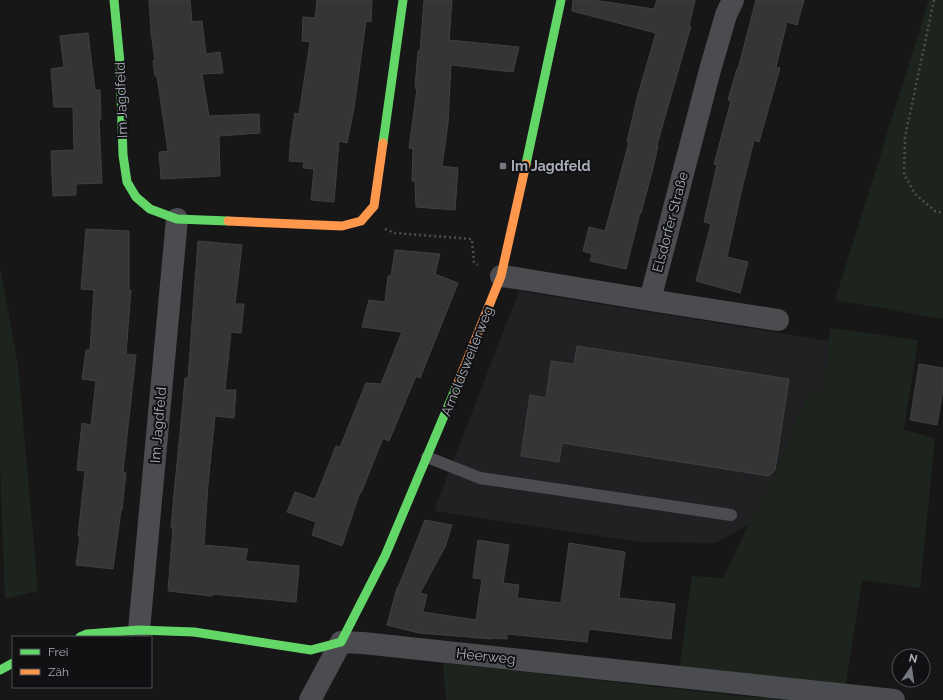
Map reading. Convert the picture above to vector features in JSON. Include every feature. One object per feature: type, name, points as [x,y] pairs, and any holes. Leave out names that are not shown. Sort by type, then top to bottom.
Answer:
[{"type":"street","name":"Im Jagdfeld","points":[[114,0],[120,63],[123,155],[127,182],[136,197],[150,209],[177,220],[342,226],[362,221]]},
{"type":"street","points":[[362,221],[374,206],[403,0]]},
{"type":"street","name":"Arnoldsweilerweg","points":[[310,700],[385,556],[472,350],[501,276],[548,67],[561,0]]},
{"type":"street","name":"Elsdorfer Straße","points":[[650,300],[710,70],[726,15],[733,0]]},
{"type":"street","name":"Im Jagdfeld","points":[[139,630],[177,220]]},
{"type":"street","points":[[501,276],[778,320]]},
{"type":"street","name":"Heerweg","points":[[83,636],[88,634],[139,630],[194,632],[311,650],[341,642],[716,680],[894,700]]},
{"type":"street","points":[[0,670],[12,664]]},
{"type":"lane","points":[[427,457],[480,478],[731,515]]},
{"type":"path","points":[[934,0],[905,137],[904,174],[915,194],[935,211],[943,213]]},
{"type":"path","points":[[362,221],[395,233],[472,239],[474,263]]},
{"type":"shaded area","points":[[929,0],[943,0],[943,319],[835,300]]},
{"type":"shaded area","points":[[0,266],[18,365],[38,591],[5,599],[0,467]]},
{"type":"shaded area","points":[[519,291],[829,341],[824,392],[809,389],[772,481],[749,524],[716,543],[639,542],[434,511]]},
{"type":"shaded area","points":[[830,328],[918,340],[904,430],[935,438],[920,588],[862,580],[845,689],[679,671],[692,576],[723,578],[772,481],[809,389],[824,391]]},
{"type":"shaded area","points":[[443,663],[738,696],[797,700],[446,700]]},
{"type":"building","points":[[149,0],[190,0],[192,22],[202,21],[206,54],[220,52],[223,73],[202,74],[209,116],[259,114],[260,133],[219,136],[220,176],[161,179],[159,152],[168,151],[157,76],[155,76],[153,61],[155,61]]},
{"type":"building","points":[[317,0],[372,0],[371,22],[366,21],[354,108],[347,143],[339,141],[334,202],[311,200],[314,169],[303,168],[304,162],[289,161],[295,113],[299,114],[310,42],[302,41],[303,17],[315,18]]},
{"type":"building","points":[[424,0],[452,0],[449,40],[519,47],[513,72],[451,65],[448,123],[442,166],[458,168],[455,210],[416,207],[415,181],[412,181],[413,149],[409,148],[417,89],[415,88],[418,51],[420,51]]},
{"type":"building","points":[[573,0],[593,0],[654,9],[657,0],[695,0],[689,26],[691,26],[657,145],[653,168],[626,269],[590,261],[592,254],[583,251],[589,227],[605,231],[629,142],[627,142],[637,98],[656,33],[572,11]]},
{"type":"building","points":[[756,0],[804,0],[797,25],[787,22],[776,67],[780,68],[759,142],[754,140],[727,257],[748,262],[740,293],[696,281],[711,224],[704,222],[717,165],[714,164],[731,101],[728,100],[738,69]]},
{"type":"building","points":[[88,33],[95,90],[100,90],[101,119],[99,119],[102,183],[76,184],[76,195],[53,196],[51,151],[74,150],[73,107],[54,107],[51,69],[64,67],[60,36]]},
{"type":"building","points":[[86,229],[129,231],[129,290],[131,290],[126,354],[136,355],[123,472],[126,473],[113,569],[76,565],[80,536],[78,536],[85,471],[77,470],[82,423],[91,425],[96,381],[82,379],[86,350],[90,350],[94,290],[81,289]]},
{"type":"building","points":[[198,241],[242,245],[235,304],[244,304],[241,333],[231,332],[225,390],[236,390],[234,418],[215,416],[204,545],[248,549],[245,561],[299,566],[296,602],[212,594],[212,596],[168,591],[173,528],[171,528],[185,378],[188,378]]},
{"type":"building","points":[[395,250],[440,254],[435,274],[458,283],[420,378],[416,376],[389,441],[383,438],[361,493],[360,492],[342,546],[312,535],[316,522],[287,512],[295,492],[315,499],[336,446],[340,447],[366,383],[381,384],[402,332],[362,327],[369,300],[385,302],[388,276],[391,276]]},
{"type":"building","points":[[577,346],[789,379],[775,470],[769,476],[562,443],[559,462],[521,456],[530,395],[546,398],[551,361],[574,364]]},
{"type":"building","points":[[919,364],[943,368],[943,389],[937,425],[910,420]]},
{"type":"building","points":[[425,520],[452,525],[445,547],[420,593],[427,595],[423,612],[476,620],[482,579],[473,578],[478,540],[509,545],[503,583],[519,585],[517,598],[561,603],[569,543],[625,552],[619,598],[675,604],[671,639],[589,629],[587,642],[507,634],[507,639],[492,639],[419,633],[387,625],[397,588]]},
{"type":"traffic: fast","points":[[114,0],[120,63],[123,155],[127,182],[136,197],[150,209],[177,219],[228,221]]},
{"type":"traffic: fast","points":[[383,143],[403,0]]},
{"type":"traffic: fast","points":[[526,164],[561,0]]},
{"type":"traffic: fast","points":[[82,636],[87,634],[139,630],[194,632],[311,650],[341,642],[385,556],[457,385]]},
{"type":"traffic: fast","points":[[0,670],[12,664]]},
{"type":"traffic: slow","points":[[228,221],[342,226],[361,221],[374,206],[383,143]]},
{"type":"traffic: slow","points":[[457,385],[501,276],[526,164]]},
{"type":"place","name":"Im Jagdfeld","points":[[503,166]]}]
